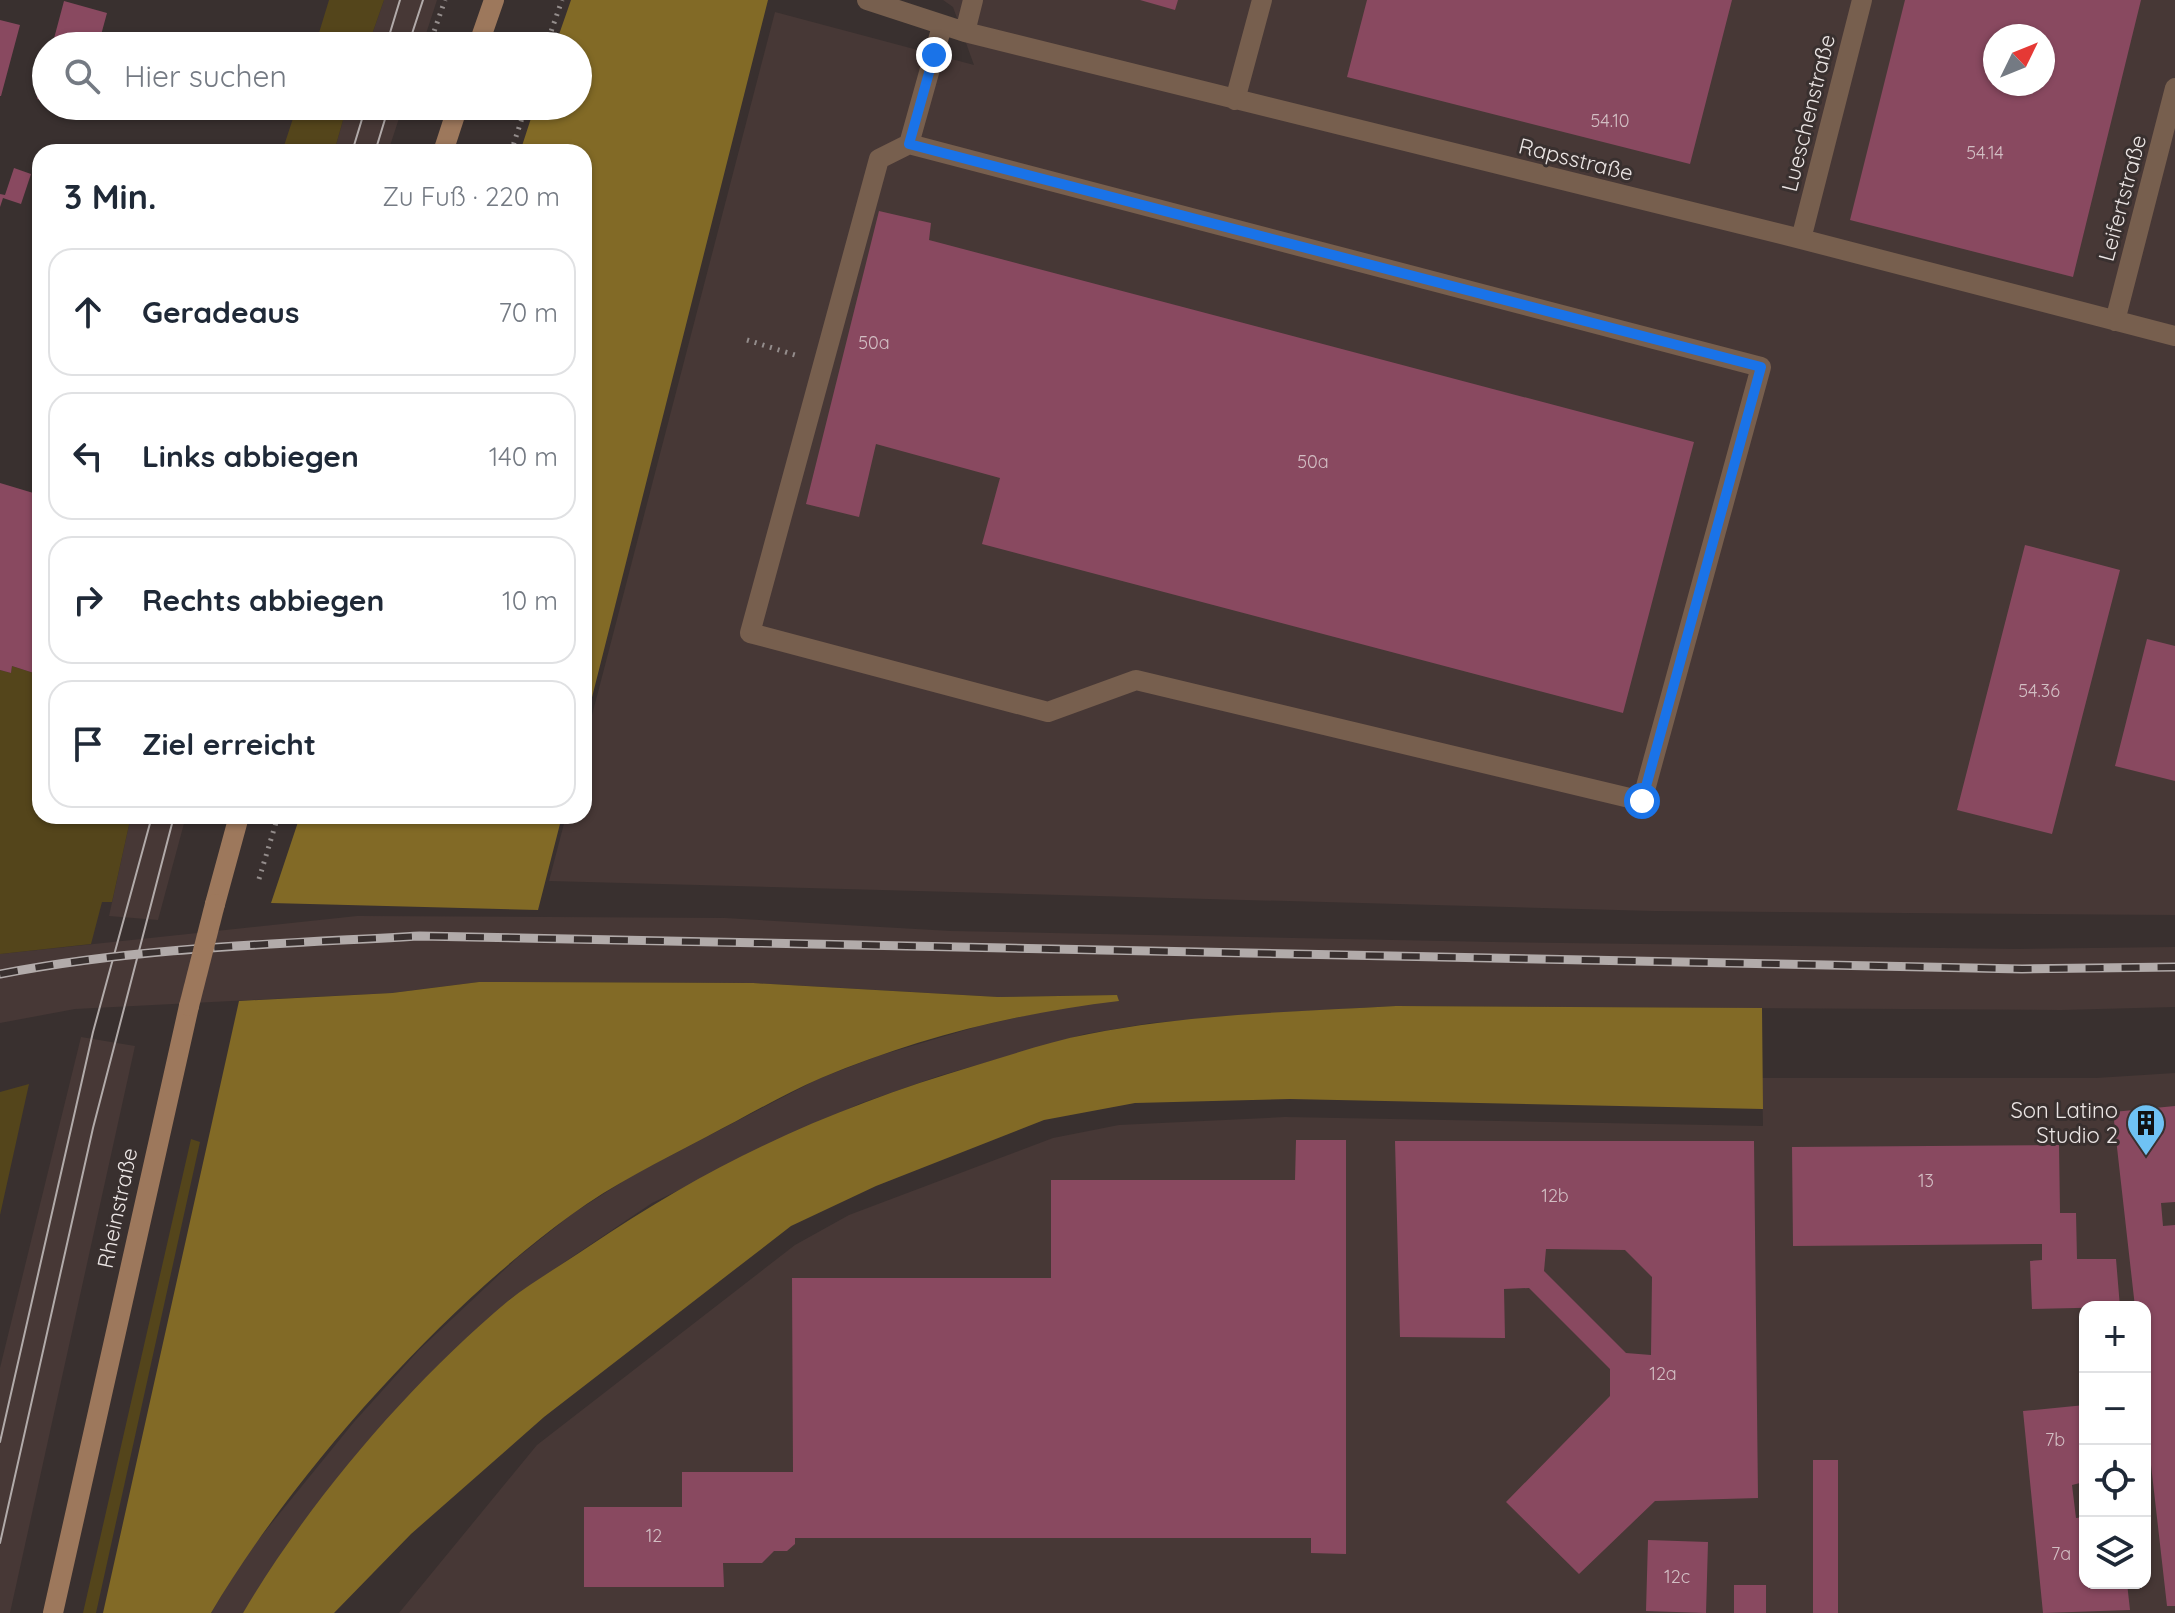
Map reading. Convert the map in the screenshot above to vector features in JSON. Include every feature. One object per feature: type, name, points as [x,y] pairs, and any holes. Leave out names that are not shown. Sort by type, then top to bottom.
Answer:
[{"type":"main road","points":[[483,32],[494,0]]},
{"type":"main road","points":[[446,144],[453,120]]},
{"type":"main road","name":"Rheinstraße","points":[[53,1613],[189,1006],[237,824]]},
{"type":"lane","name":"Rapsstraße","points":[[867,0],[965,32],[1801,239],[2175,336]]},
{"type":"lane","points":[[965,32],[973,0]]},
{"type":"lane","points":[[1235,100],[1262,0]]},
{"type":"lane","name":"Lueschenstraße","points":[[1801,239],[1862,0]]},
{"type":"lane","points":[[909,144],[1761,367],[1642,801],[1136,680],[1048,712],[750,633],[879,159],[909,144],[942,26]]},
{"type":"lane","name":"Leifertstraße","points":[[2115,321],[2175,88]]},
{"type":"path","points":[[434,32],[445,0]]},
{"type":"path","points":[[551,32],[562,0]]},
{"type":"path","points":[[514,144],[521,120]]},
{"type":"path","points":[[747,340],[802,357]]},
{"type":"path","points":[[256,888],[276,824]]},
{"type":"shaded area","points":[[329,0],[384,0],[373,32],[319,32]]},
{"type":"shaded area","points":[[384,0],[437,0],[427,32],[373,32]]},
{"type":"shaded area","points":[[571,0],[768,0],[592,697],[592,144],[523,144],[530,120],[592,120],[592,32],[560,32]]},
{"type":"shaded area","points":[[943,0],[2175,0],[2175,915],[1654,911],[549,881],[564,824],[592,824],[592,715],[775,12],[974,65],[953,7]]},
{"type":"shaded area","points":[[292,120],[343,120],[336,144],[285,144]]},
{"type":"shaded area","points":[[343,120],[398,120],[391,144],[336,144]]},
{"type":"shaded area","points":[[12,666],[32,672],[32,824],[129,824],[112,902],[102,902],[91,944],[0,954],[0,670],[11,673]]},
{"type":"shaded area","points":[[129,824],[184,824],[158,920],[109,916]]},
{"type":"shaded area","points":[[297,824],[560,824],[538,910],[271,903]]},
{"type":"shaded area","points":[[357,916],[725,918],[951,931],[1493,942],[2016,949],[2175,947],[2175,1007],[2061,1010],[1396,1006],[1151,1023],[1085,1034],[939,1076],[859,1104],[652,1203],[510,1299],[388,1421],[292,1539],[243,1613],[211,1613],[245,1556],[354,1422],[419,1350],[518,1257],[572,1214],[633,1175],[818,1079],[878,1056],[979,1026],[1117,995],[998,997],[753,983],[479,982],[392,993],[75,1009],[0,1023],[0,954]]},
{"type":"shaded area","points":[[479,982],[753,983],[998,997],[1117,995],[1119,1001],[1043,1012],[967,1029],[857,1064],[778,1099],[604,1193],[521,1254],[421,1346],[326,1451],[283,1506],[211,1613],[103,1613],[239,1001],[392,993]]},
{"type":"shaded area","points":[[1396,1006],[1762,1008],[1763,1109],[1290,1099],[1135,1103],[1044,1120],[876,1186],[791,1226],[544,1417],[411,1534],[334,1613],[243,1613],[298,1529],[363,1446],[471,1334],[537,1280],[635,1216],[728,1163],[822,1119],[872,1100],[1075,1037],[1204,1018]]},
{"type":"shaded area","points":[[81,1037],[135,1046],[10,1613],[0,1613],[0,1368]]},
{"type":"shaded area","points":[[2175,1073],[2175,1613],[399,1613],[537,1445],[795,1245],[849,1215],[1053,1138],[1119,1125],[1285,1117],[1763,1126],[1762,1078],[2096,1078]]},
{"type":"shaded area","points":[[29,1084],[0,1215],[0,1092]]},
{"type":"shaded area","points":[[191,1139],[200,1142],[96,1613],[83,1613]]},
{"type":"building","points":[[1140,0],[1178,0],[1175,10]]},
{"type":"building","points":[[1367,0],[1732,0],[1690,164],[1347,77]]},
{"type":"building","points":[[1905,0],[2141,0],[2073,277],[1850,220]]},
{"type":"building","points":[[64,1],[107,13],[102,32],[56,32]]},
{"type":"building","points":[[0,20],[20,25],[1,96],[0,96]]},
{"type":"building","points":[[14,168],[31,174],[21,204],[3,198],[0,207],[0,194],[5,195]]},
{"type":"building","points":[[879,211],[931,223],[929,240],[1694,442],[1623,713],[982,544],[1000,478],[876,444],[859,517],[806,504]]},
{"type":"building","points":[[0,483],[32,493],[32,672],[12,666],[11,673],[0,670]]},
{"type":"building","points":[[2025,545],[2120,570],[2052,834],[1957,810]]},
{"type":"building","points":[[2147,639],[2175,646],[2175,781],[2115,766]]},
{"type":"building","points":[[2175,1106],[2175,1202],[2161,1203],[2163,1226],[2175,1225],[2175,1606],[2167,1606],[2151,1465],[2151,1301],[2134,1301],[2113,1112]]},
{"type":"building","points":[[1296,1140],[1346,1140],[1346,1554],[1311,1553],[1311,1538],[795,1538],[795,1544],[787,1551],[774,1551],[762,1563],[723,1563],[724,1587],[584,1587],[584,1507],[682,1507],[682,1472],[793,1472],[792,1278],[1051,1278],[1051,1180],[1295,1180]]},
{"type":"building","points":[[1395,1141],[1754,1141],[1758,1498],[1655,1501],[1579,1574],[1506,1502],[1610,1396],[1610,1369],[1529,1288],[1504,1289],[1505,1338],[1400,1337]],"holes":[[[1546,1249],[1625,1250],[1652,1277],[1651,1355],[1626,1353],[1544,1271]]]},
{"type":"building","points":[[2059,1145],[2060,1213],[2076,1213],[2077,1259],[2116,1259],[2120,1301],[2079,1301],[2079,1308],[2032,1309],[2030,1261],[2042,1260],[2042,1244],[1793,1246],[1792,1147]]},
{"type":"building","points":[[2079,1406],[2079,1483],[2072,1485],[2076,1518],[2079,1518],[2079,1589],[2128,1589],[2130,1610],[2043,1613],[2023,1411]]},
{"type":"building","points":[[1813,1460],[1838,1460],[1838,1613],[1813,1613]]},
{"type":"building","points":[[1648,1540],[1708,1542],[1706,1613],[1646,1611]]},
{"type":"building","points":[[1734,1585],[1766,1585],[1766,1613],[1734,1613]]},
{"type":"tram line","points":[[390,32],[400,0]]},
{"type":"tram line","points":[[413,32],[423,0]]},
{"type":"tram line","points":[[354,144],[362,120]]},
{"type":"tram line","points":[[377,144],[385,120]]},
{"type":"tram line","points":[[0,1442],[93,1032],[150,824]]},
{"type":"tram line","points":[[0,1543],[93,1128],[172,824]]},
{"type":"railway","points":[[0,974],[157,952],[420,936],[2022,969],[2175,967]]},
{"type":"place","name":"Son Latino Studio 2","points":[[2146,1157]]},
{"type":"route","points":[[934,55],[909,144],[1761,367],[1642,801]]}]
